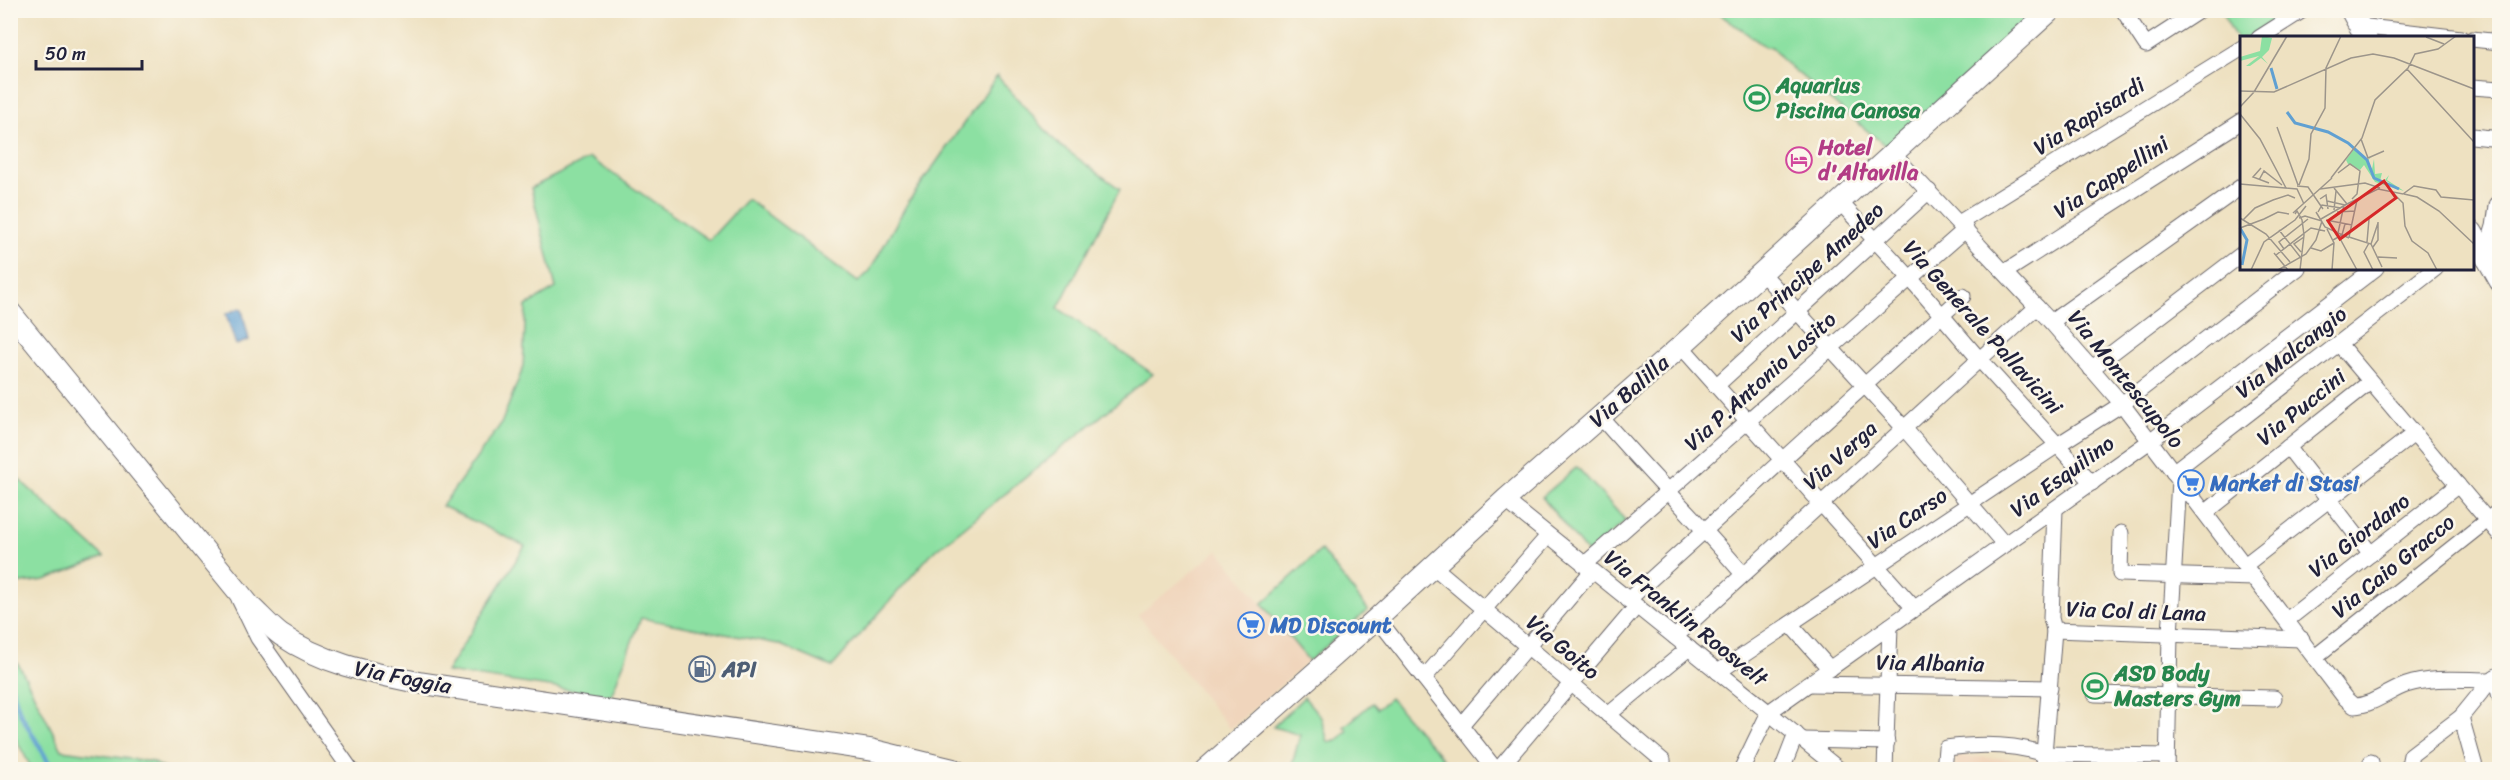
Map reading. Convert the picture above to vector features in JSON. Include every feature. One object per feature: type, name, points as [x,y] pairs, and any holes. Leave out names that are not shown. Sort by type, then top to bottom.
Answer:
[{"type":"street","name":"Via Balilla","points":[[1205,770],[1434,567],[1505,500],[1681,346],[2050,10]]},
{"type":"street","points":[[2123,10],[2146,45],[2200,10]]},
{"type":"street","points":[[2262,36],[2303,10]]},
{"type":"street","points":[[2358,25],[2445,36]]},
{"type":"street","points":[[2474,39],[2499,42]]},
{"type":"street","name":"Via Rapisardi","points":[[1962,226],[2240,49]]},
{"type":"street","points":[[2474,87],[2499,89]]},
{"type":"street","name":"Via Cappellini","points":[[2005,272],[2240,122]]},
{"type":"street","points":[[2474,136],[2499,139]]},
{"type":"street","name":"Via Montescupolo","points":[[1893,154],[2051,322],[2122,404],[2345,698],[2354,706],[2363,705],[2406,685],[2426,681],[2495,677]]},
{"type":"street","points":[[2051,322],[2240,187]]},
{"type":"street","name":"Via Principe Amedeo","points":[[1716,386],[1929,191]]},
{"type":"street","name":"Via Generale Pallavicini","points":[[1840,202],[2092,483]]},
{"type":"street","points":[[2499,206],[2493,257],[2499,280]]},
{"type":"street","name":"Via P.Antonio Losito","points":[[1461,725],[1528,648],[1588,568],[1749,420],[1910,278],[1962,226]]},
{"type":"street","points":[[2474,237],[2493,257]]},
{"type":"street","points":[[2091,369],[2240,255]]},
{"type":"street","name":"Via Carso","points":[[1718,672],[2122,404],[2295,270]]},
{"type":"street","name":"Via Esquilino","points":[[1769,712],[2150,441],[2373,270]]},
{"type":"street","name":"Via Malcangio","points":[[2176,476],[2433,270]]},
{"type":"street","points":[[1762,273],[1904,428],[2005,545]]},
{"type":"street","points":[[1377,618],[1497,770],[1572,684],[1632,604],[1705,530],[1964,297]]},
{"type":"street","name":"Via Verga","points":[[1675,637],[2037,307]]},
{"type":"street","name":"Via Foggia","points":[[10,312],[234,587],[280,634],[314,654],[361,671],[566,706],[872,750],[951,768]]},
{"type":"street","points":[[2339,344],[2458,485],[2494,514],[2499,535]]},
{"type":"street","points":[[1681,346],[1784,459],[1915,609]]},
{"type":"street","name":"Via Puccini","points":[[2205,513],[2370,382]]},
{"type":"street","points":[[1600,416],[1668,494],[1705,530],[1743,574]]},
{"type":"street","points":[[2245,565],[2415,433]]},
{"type":"street","points":[[2288,447],[2371,554]]},
{"type":"street","points":[[1944,770],[1946,748],[1971,746],[2017,748],[2044,762],[2167,763],[2170,635],[2175,575],[2176,476]]},
{"type":"street","name":"Via Giordano","points":[[2287,620],[2458,485]]},
{"type":"street","name":"Via Franklin Roosvelt","points":[[1505,500],[1840,770]]},
{"type":"street","name":"Via Col di Lana","points":[[2055,509],[2051,618],[2054,630],[2302,639]]},
{"type":"street","name":"Via Caio Gracco","points":[[2315,657],[2494,514]]},
{"type":"street","points":[[2121,533],[2120,573],[2254,578]]},
{"type":"street","points":[[1424,678],[1548,536]]},
{"type":"street","name":"Via Goito","points":[[1434,567],[1608,715],[1661,765]]},
{"type":"street","points":[[234,587],[258,638],[351,770]]},
{"type":"street","points":[[1790,624],[1830,669]]},
{"type":"street","points":[[1885,770],[1890,685],[1890,626]]},
{"type":"street","points":[[2044,762],[2054,630]]},
{"type":"street","points":[[1608,715],[1689,648]]},
{"type":"street","points":[[2495,677],[2499,698]]},
{"type":"street","points":[[2409,762],[2461,717],[2495,677]]},
{"type":"street","name":"Via Albania","points":[[1810,684],[2050,688]]},
{"type":"street","points":[[2095,694],[2274,698]]},
{"type":"street","points":[[1741,770],[1769,712]]},
{"type":"street","points":[[2461,717],[2476,770]]},
{"type":"street","points":[[1782,770],[1799,737],[1887,742]]},
{"type":"shaded area","points":[[1218,550],[1309,661],[1230,729],[1138,615]]},
{"type":"shaded area","points":[[1956,756],[2038,760],[2038,769],[1955,770]]},
{"type":"green space","points":[[1715,11],[2038,11],[1887,147],[1782,60],[1773,48],[1766,47]]},
{"type":"green space","points":[[2221,11],[2290,11],[2250,36],[2240,36],[2239,43]]},
{"type":"green space","points":[[997,76],[1058,144],[1120,189],[1058,308],[1153,374],[930,555],[832,667],[778,644],[641,618],[611,696],[446,672],[525,546],[442,506],[501,424],[523,368],[526,306],[556,288],[531,188],[590,158],[709,240],[747,199],[858,282],[869,272],[907,204]]},
{"type":"green space","points":[[1577,467],[1626,521],[1587,553],[1542,497]]},
{"type":"green space","points":[[10,472],[104,557],[45,580],[15,584],[10,573]]},
{"type":"green space","points":[[1321,550],[1368,610],[1309,661],[1262,604]]},
{"type":"green space","points":[[11,654],[62,750],[153,762],[165,769],[32,769],[11,730]]},
{"type":"green space","points":[[1304,697],[1321,717],[1328,742],[1339,739],[1348,730],[1344,727],[1372,703],[1377,709],[1390,698],[1452,769],[1291,769],[1300,735],[1273,727]]},
{"type":"water","points":[[240,308],[249,340],[236,345],[226,314]]},
{"type":"waterway","points":[[10,683],[20,713],[53,770]]},
{"type":"place","name":"Aquarius Piscina Canosa","points":[[1757,98]]},
{"type":"place","name":"Hotel d'Altavilla","points":[[1799,160]]},
{"type":"place","name":"Market di Stasi","points":[[2191,483]]},
{"type":"place","name":"MD Discount","points":[[1251,625]]},
{"type":"place","name":"API","points":[[702,669]]},
{"type":"place","name":"ASD Body Masters Gym","points":[[2095,686]]}]
